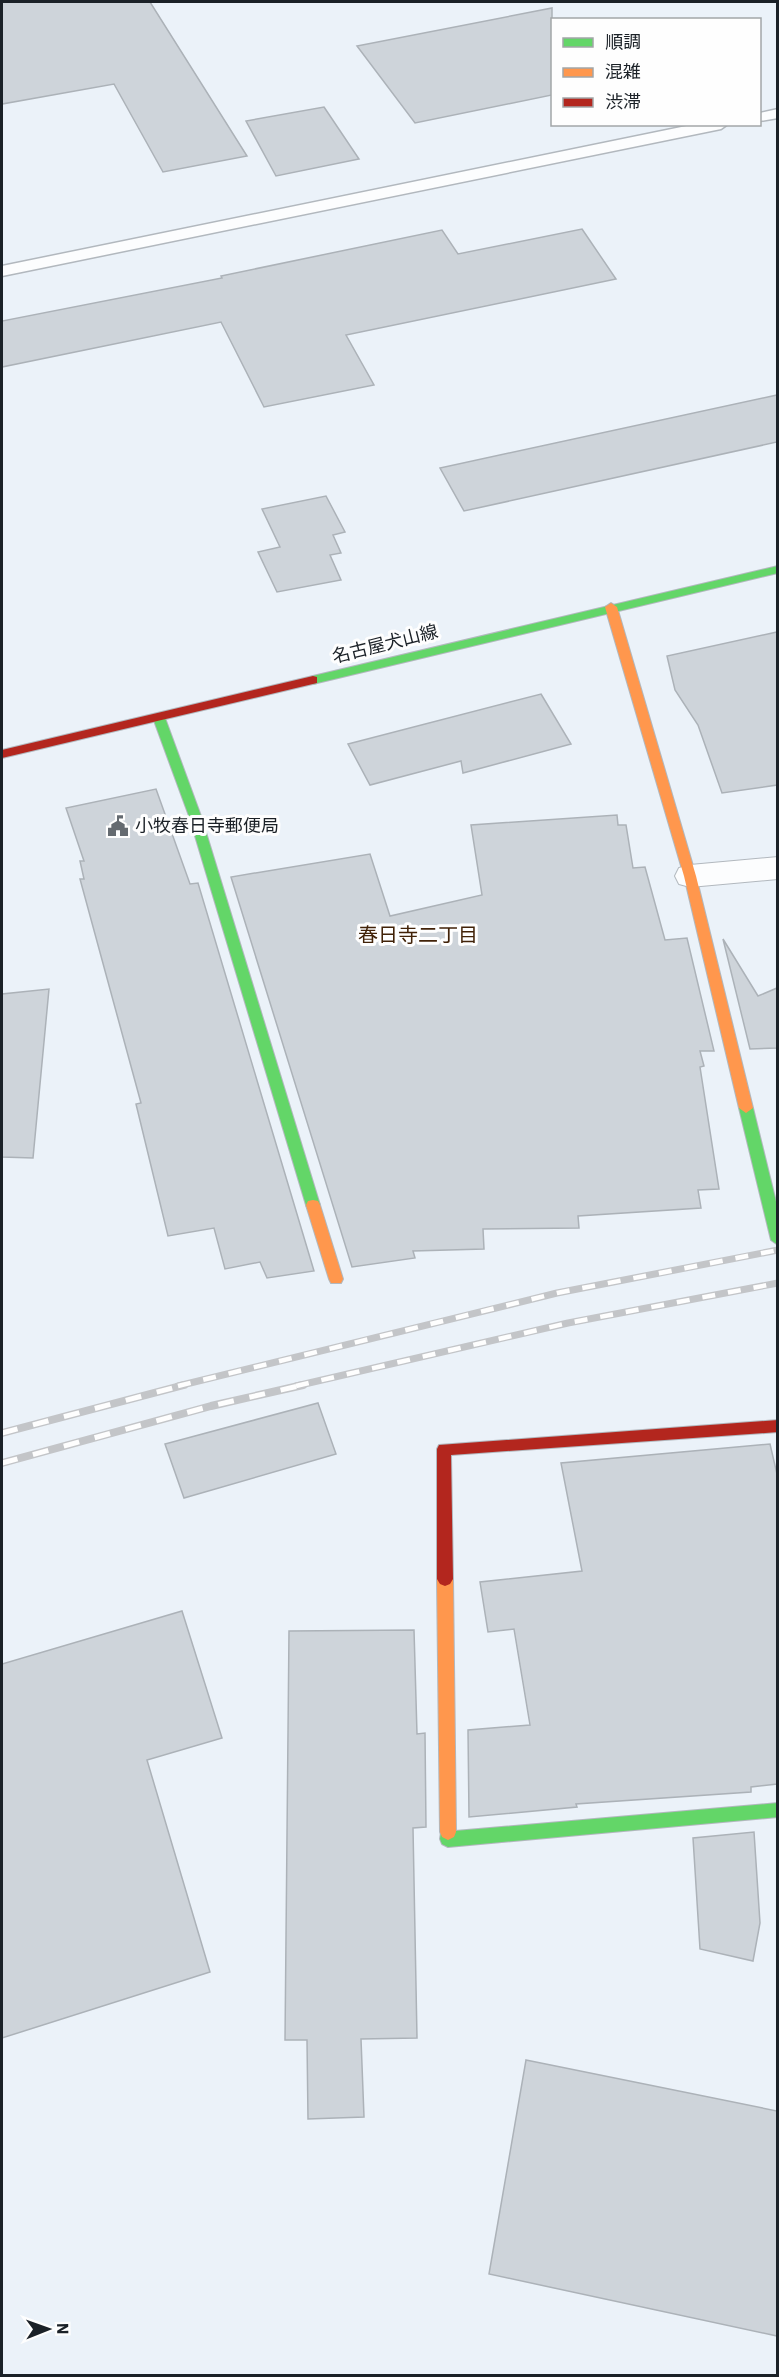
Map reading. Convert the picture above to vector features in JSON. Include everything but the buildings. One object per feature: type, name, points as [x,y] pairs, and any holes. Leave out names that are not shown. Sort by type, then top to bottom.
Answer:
[{"type":"street","name":"名古屋犬山線","points":[[2,754],[777,569]]},
{"type":"street","points":[[611,607],[690,876],[777,1239]]},
{"type":"street","points":[[159,718],[195,816],[336,1279]]},
{"type":"street","points":[[690,876],[777,868]]},
{"type":"street","points":[[777,1426],[444,1449],[448,1839],[777,1810]]},
{"type":"lane","points":[[761,117],[777,113]]},
{"type":"lane","points":[[2,271],[711,126]]},
{"type":"railway","points":[[178,1386],[557,1293],[778,1250]]},
{"type":"railway","points":[[296,1386],[568,1323],[778,1283]]},
{"type":"railway","points":[[2,1433],[184,1385]]},
{"type":"railway","points":[[2,1463],[211,1406],[303,1385]]},
{"type":"traffic: fast","points":[[313,680],[778,569]]},
{"type":"traffic: fast","points":[[159,718],[195,816],[313,1205]]},
{"type":"traffic: fast","points":[[746,1108],[778,1240]]},
{"type":"traffic: fast","points":[[448,1832],[448,1839],[778,1810]]},
{"type":"traffic: slow","points":[[611,607],[690,876],[746,1108]]},
{"type":"traffic: slow","points":[[313,1205],[336,1279]]},
{"type":"traffic: slow","points":[[445,1579],[448,1832]]},
{"type":"traffic: jam","points":[[2,754],[313,680]]},
{"type":"traffic: jam","points":[[445,1579],[444,1449],[778,1426]]},
{"type":"place","name":"小牧春日寺郵便局","points":[[118,826]]},
{"type":"district","name":"春日寺二丁目","points":[[418,935]]}]
